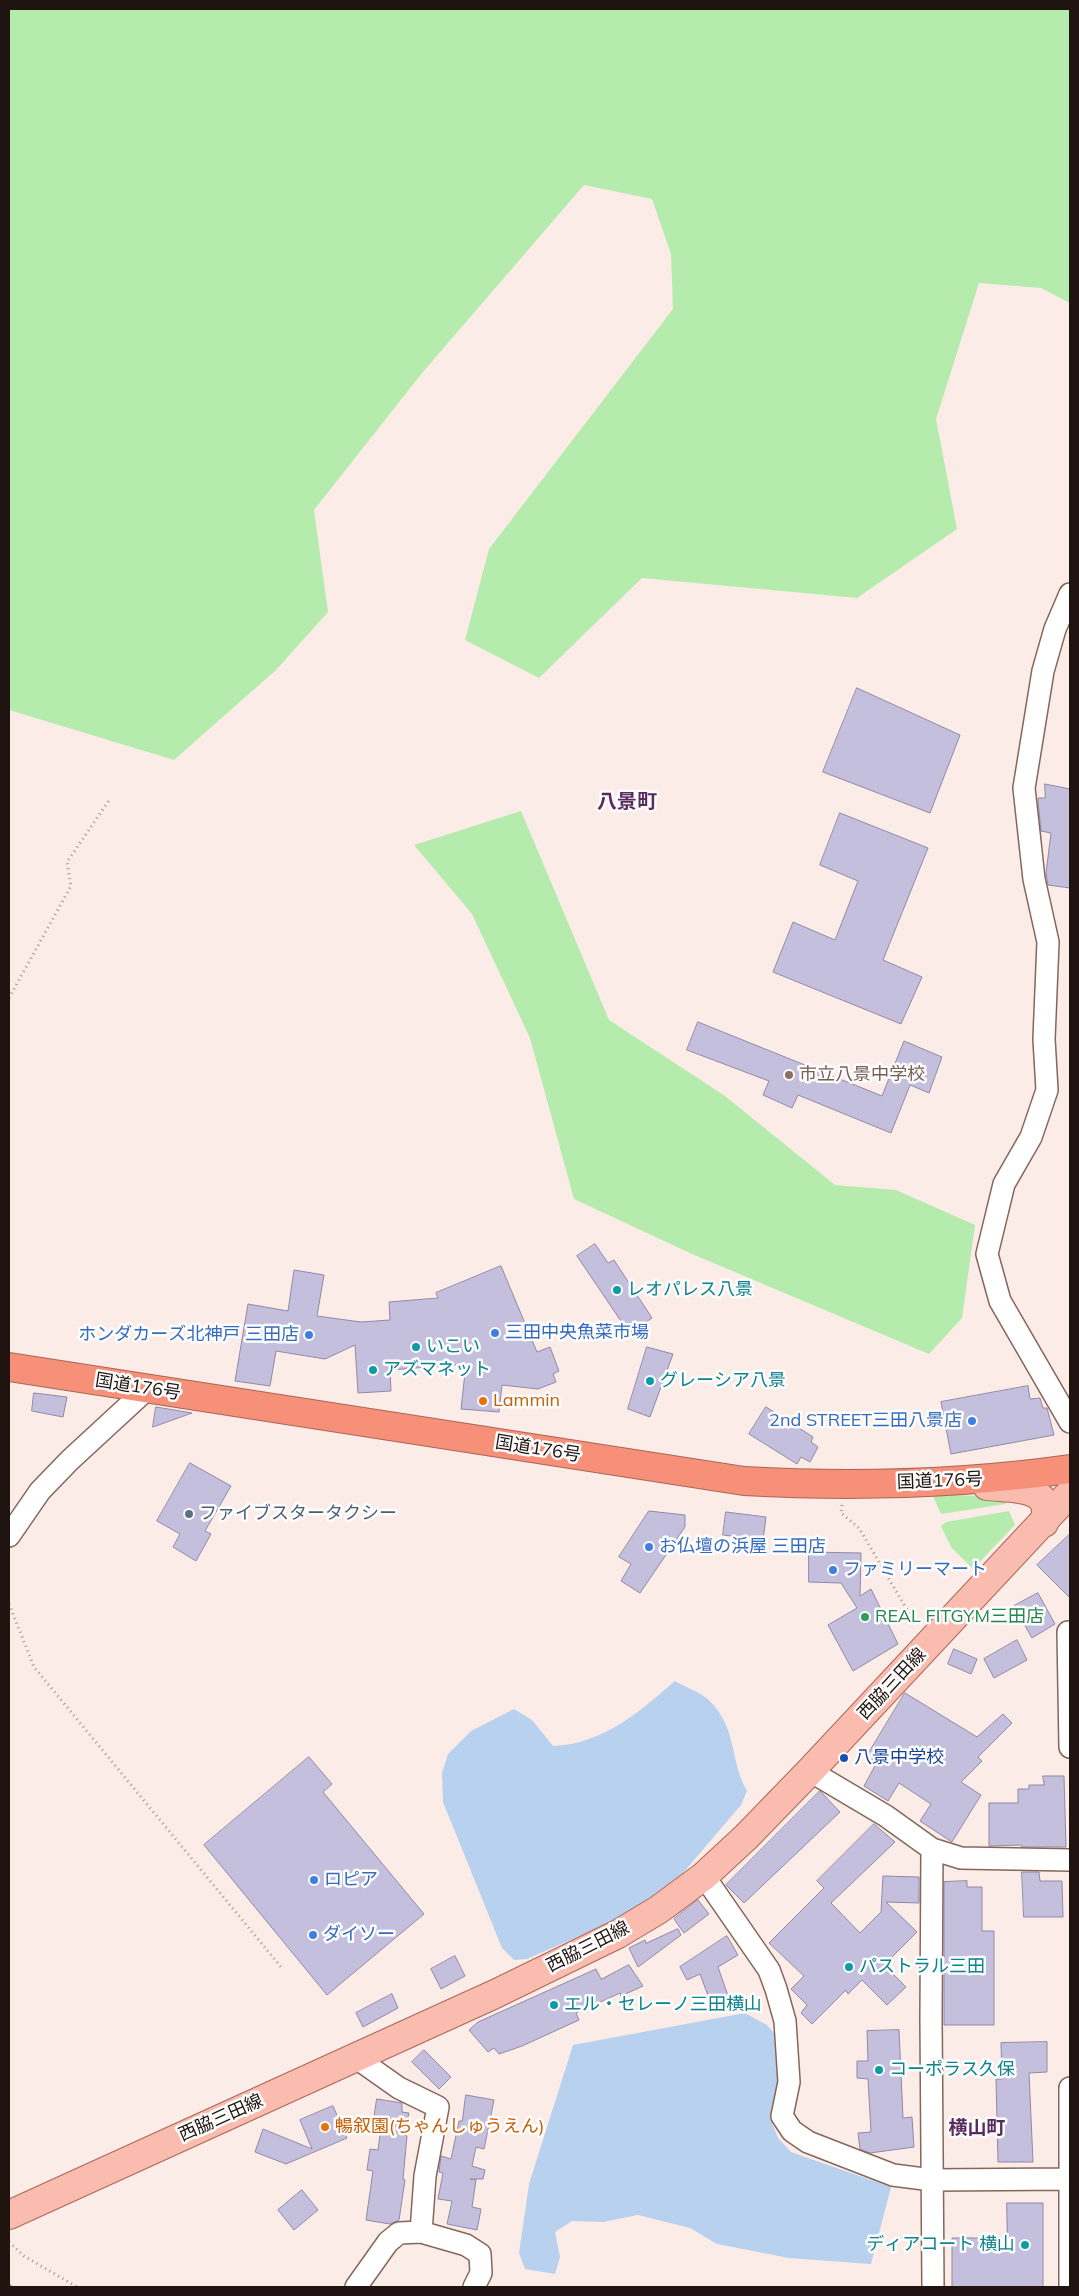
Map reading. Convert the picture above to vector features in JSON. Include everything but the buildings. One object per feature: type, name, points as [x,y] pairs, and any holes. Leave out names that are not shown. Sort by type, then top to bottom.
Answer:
[{"type":"highway","name":"国道176号","points":[[9,1367],[744,1481],[823,1486],[1009,1478],[1070,1469]]},
{"type":"main road","points":[[931,1481],[1027,1489],[1036,1493],[1045,1507],[1046,1516],[1055,1513]]},
{"type":"main road","name":"西脇三田線","points":[[9,2215],[495,1994],[618,1934],[658,1910],[704,1876],[810,1771],[1055,1513],[1070,1493]]},
{"type":"street","points":[[1070,594],[1055,629],[1042,671],[1024,788],[1034,879],[1048,942],[1044,1039],[1047,1090],[1031,1136],[1004,1184],[987,1254],[1000,1300],[1070,1422]]},
{"type":"street","points":[[9,1536],[46,1484],[147,1389]]},
{"type":"street","points":[[1068,1632],[1070,1747]]},
{"type":"street","points":[[810,1771],[886,1816],[932,1849],[961,1858],[1070,1860]]},
{"type":"street","points":[[932,1849],[933,2287]]},
{"type":"street","points":[[704,1876],[769,1970],[776,1989],[785,2022],[789,2082],[782,2116],[792,2131],[808,2142],[893,2175],[932,2180],[1070,2179]]},
{"type":"street","points":[[355,2057],[399,2088],[438,2107],[425,2176],[421,2232]]},
{"type":"street","points":[[1070,2088],[1070,2287]]},
{"type":"street","points":[[356,2287],[388,2242],[399,2233],[421,2232],[466,2245],[480,2254],[481,2272],[474,2287]]},
{"type":"path","points":[[9,998],[71,886],[67,862],[110,799]]},
{"type":"path","points":[[843,1498],[842,1514],[858,1528],[917,1626]]},
{"type":"path","points":[[9,1604],[34,1668],[281,1967]]},
{"type":"path","points":[[9,2242],[24,2256],[77,2287]]},
{"type":"green space","points":[[9,9],[1070,9],[1070,303],[1041,288],[979,283],[936,419],[957,529],[857,598],[642,578],[539,678],[465,640],[489,549],[673,309],[671,254],[652,199],[584,185],[422,373],[314,510],[328,612],[276,670],[174,760],[9,710]]},
{"type":"green space","points":[[521,811],[609,1020],[725,1096],[835,1185],[896,1190],[975,1225],[962,1318],[929,1354],[692,1254],[574,1199],[530,1038],[472,914],[414,845]]},
{"type":"green space","points":[[932,1494],[1004,1497],[1006,1504],[941,1514]]},
{"type":"green space","points":[[1009,1511],[1015,1525],[973,1569],[951,1547],[941,1526],[946,1522]]},
{"type":"water","points":[[675,1681],[709,1700],[725,1722],[741,1779],[747,1791],[741,1805],[683,1873],[625,1916],[527,1959],[514,1960],[502,1948],[443,1802],[442,1773],[448,1754],[471,1731],[514,1709],[532,1720],[553,1746],[571,1744],[588,1739],[604,1733],[634,1715]]},
{"type":"water","points":[[745,2013],[767,2025],[781,2041],[782,2076],[770,2118],[778,2138],[791,2152],[891,2187],[871,2264],[789,2258],[717,2244],[690,2228],[638,2215],[603,2222],[572,2221],[555,2232],[560,2257],[555,2274],[525,2269],[519,2253],[529,2184],[573,2045]]},
{"type":"place","name":"市立八景中学校","points":[[789,1075]]},
{"type":"place","name":"レオパレス八景","points":[[617,1290]]},
{"type":"place","name":"三田中央魚菜市場","points":[[495,1333]]},
{"type":"place","name":"ホンダカーズ北神戸 三田店","points":[[309,1335]]},
{"type":"place","name":"いこい","points":[[416,1347]]},
{"type":"place","name":"アズマネット","points":[[373,1370]]},
{"type":"place","name":"グレーシア八景","points":[[650,1381]]},
{"type":"place","name":"Lammin","points":[[483,1401]]},
{"type":"place","name":"2nd STREET三田八景店","points":[[972,1421]]},
{"type":"place","name":"ファイブスタータクシー","points":[[189,1514]]},
{"type":"place","name":"お仏壇の浜屋 三田店","points":[[649,1547]]},
{"type":"place","name":"ファミリーマート","points":[[833,1570]]},
{"type":"place","name":"REAL FITGYM三田店","points":[[865,1617]]},
{"type":"place","name":"八景中学校","points":[[844,1758]]},
{"type":"place","name":"ロピア","points":[[314,1880]]},
{"type":"place","name":"ダイソー","points":[[313,1935]]},
{"type":"place","name":"パストラル三田","points":[[849,1967]]},
{"type":"place","name":"エル・セレーノ三田横山","points":[[554,2005]]},
{"type":"place","name":"コーポラス久保","points":[[879,2070]]},
{"type":"place","name":"暢叙園(ちゃんしゅうえん)","points":[[325,2127]]},
{"type":"place","name":"ディアコート 横山","points":[[1025,2245]]},
{"type":"district","name":"八景町","points":[[627,802]]},
{"type":"district","name":"横山町","points":[[977,2128]]}]
